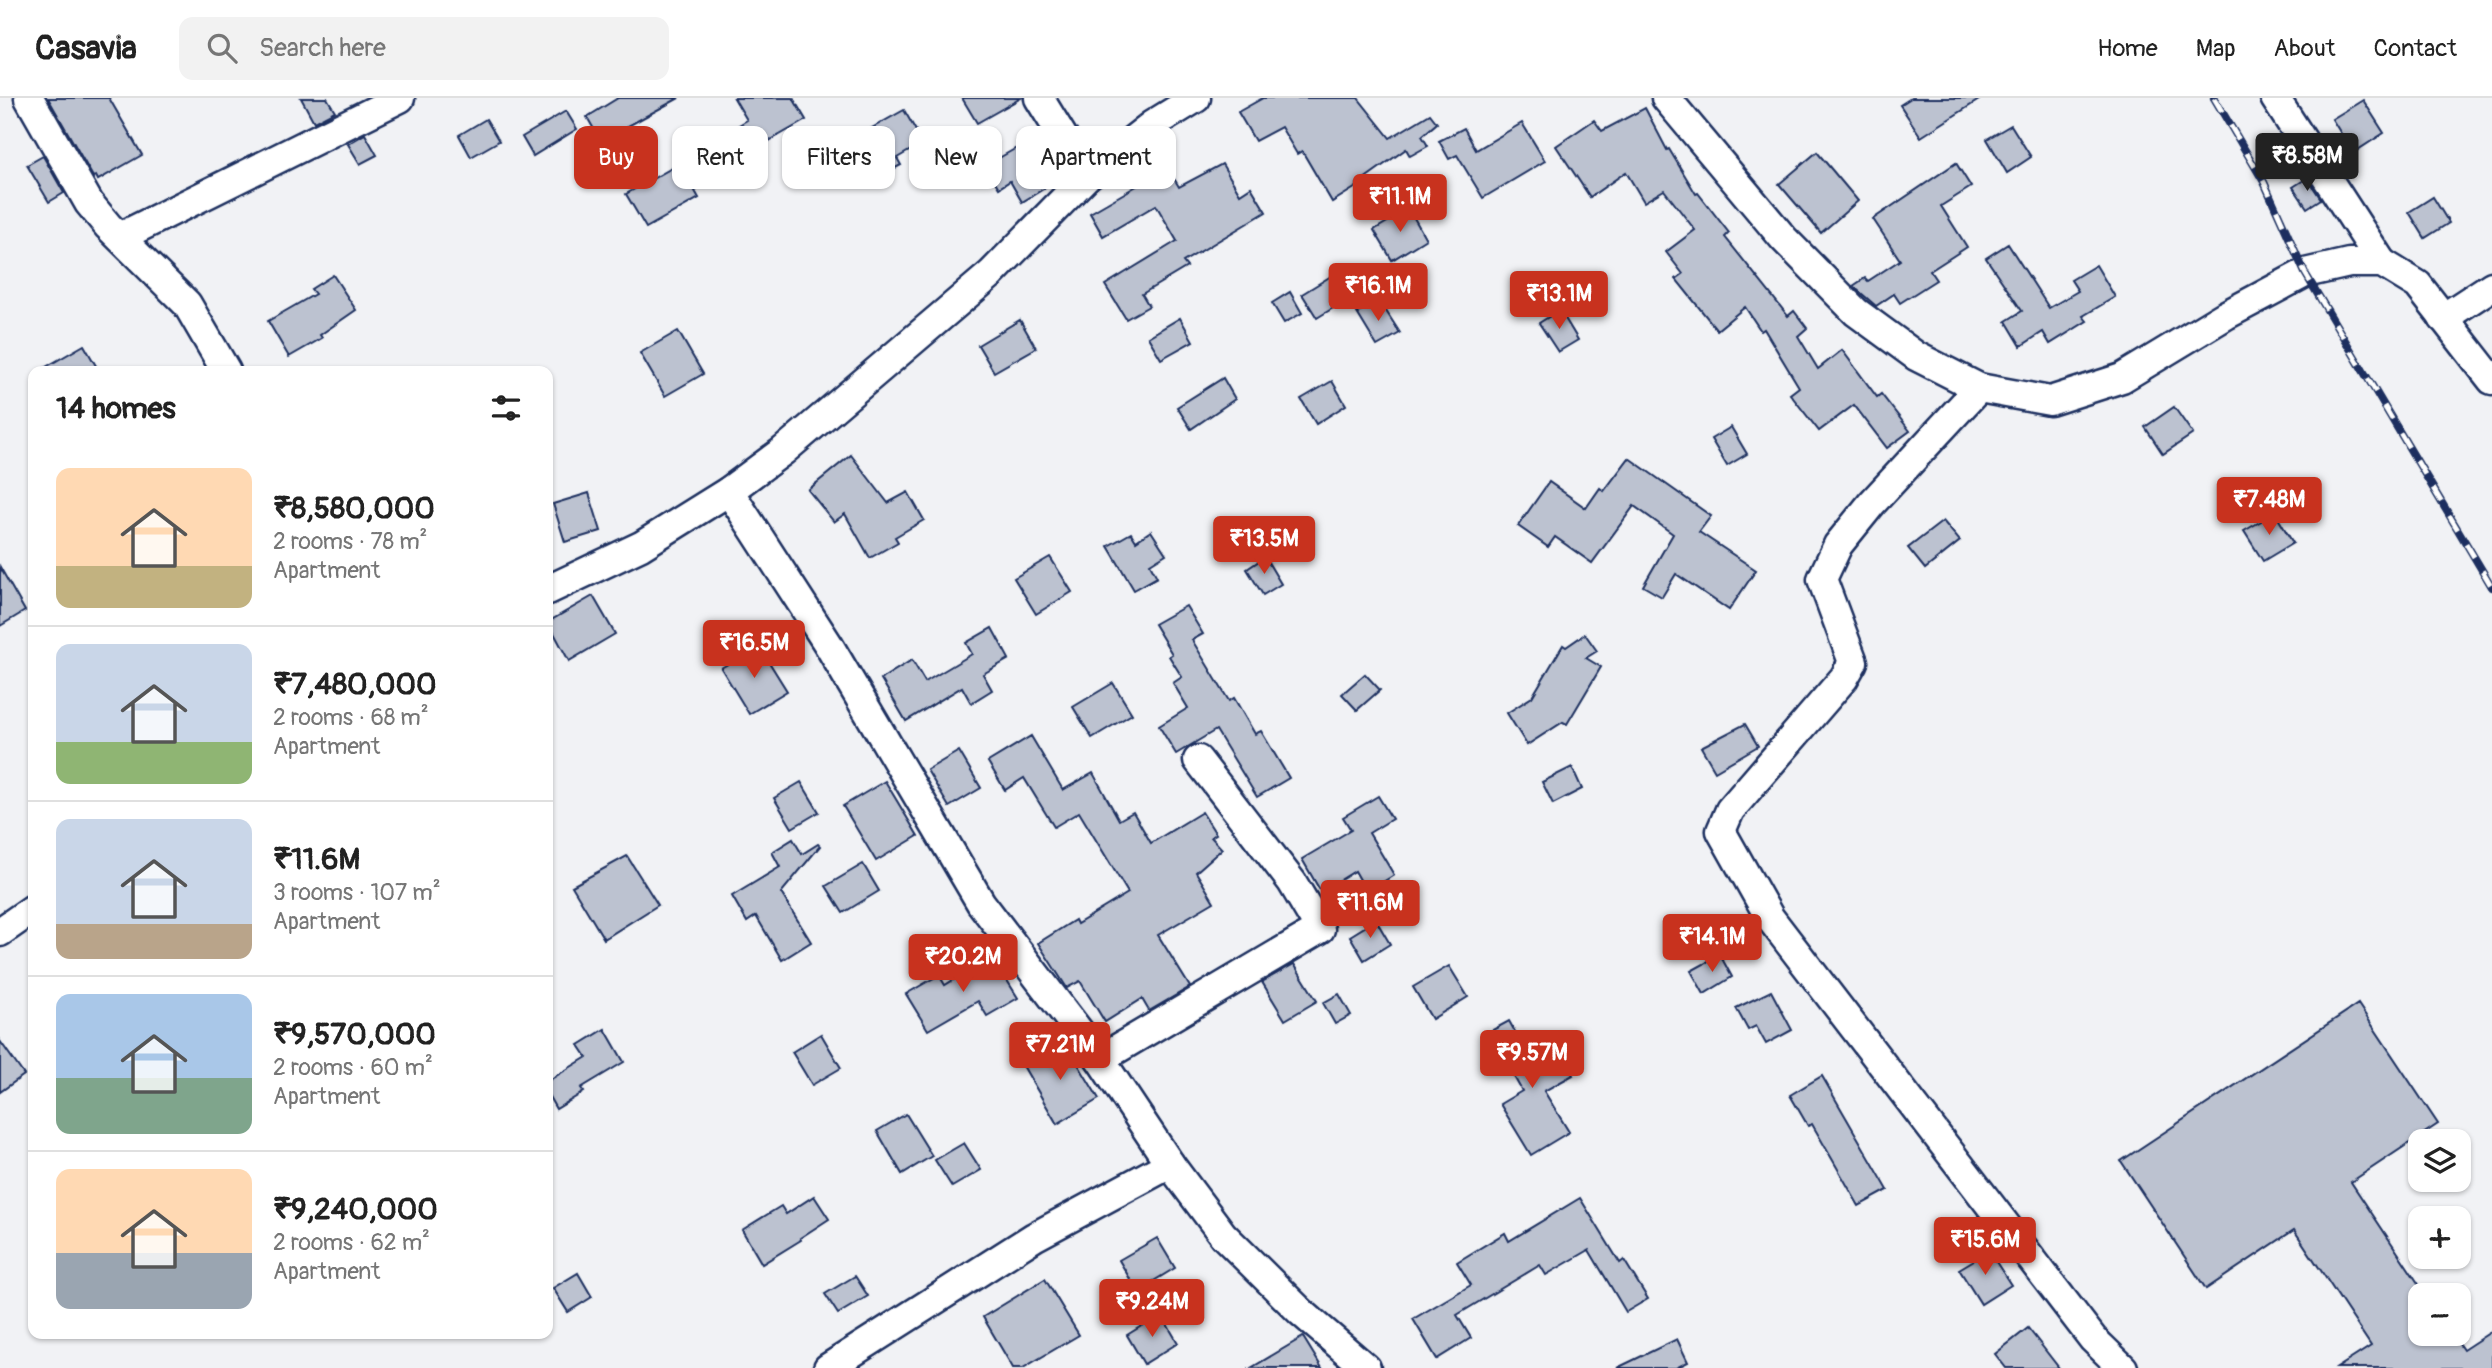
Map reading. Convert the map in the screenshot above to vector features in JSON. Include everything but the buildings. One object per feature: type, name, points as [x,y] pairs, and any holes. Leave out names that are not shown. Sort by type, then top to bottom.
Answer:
[{"type":"street","points":[[29,98],[89,203],[187,304],[223,366]]},
{"type":"street","points":[[120,237],[400,98]]},
{"type":"street","points":[[1039,98],[1056,126]]},
{"type":"street","points":[[1151,126],[1196,98]]},
{"type":"street","points":[[1666,98],[1784,239],[1856,313],[1916,356],[1979,388],[2050,401],[2122,378],[2226,315],[2305,273],[2349,262],[2382,263]]},
{"type":"street","points":[[2275,98],[2382,263],[2418,285],[2492,380]]},
{"type":"street","points":[[553,588],[641,546],[729,491],[783,452],[991,274],[1074,189]]},
{"type":"street","points":[[2443,318],[2492,286]]},
{"type":"street","points":[[1979,388],[1872,503],[1838,545],[1822,579],[1853,662],[1844,678],[1730,810],[1721,831],[1770,918],[2092,1339],[2123,1368]]},
{"type":"street","points":[[729,491],[828,644],[981,903],[1100,1059],[1170,1164],[1223,1235],[1301,1312],[1366,1368]]},
{"type":"street","points":[[1100,1059],[1320,929],[1292,882],[1198,760]]},
{"type":"street","points":[[0,932],[28,912]]},
{"type":"street","points":[[828,1368],[1034,1237],[1170,1164]]},
{"type":"railway","points":[[2214,98],[2264,182],[2305,273],[2492,587]]}]
